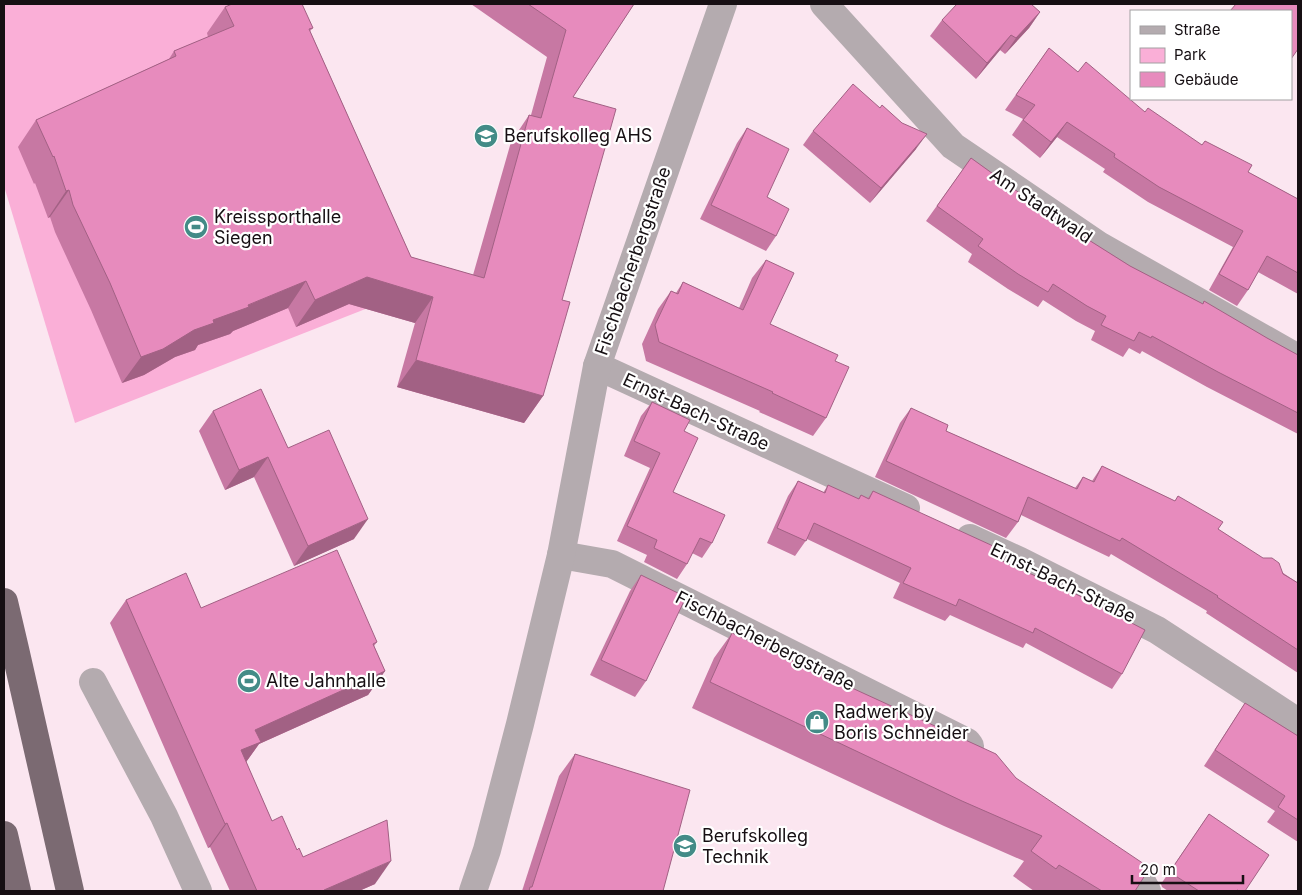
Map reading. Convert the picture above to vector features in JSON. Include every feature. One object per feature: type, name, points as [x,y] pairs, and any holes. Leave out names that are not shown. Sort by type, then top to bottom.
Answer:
[{"type":"highway","points":[[4,602],[70,891]]},
{"type":"highway","points":[[4,835],[16,891]]},
{"type":"street","name":"Fischbacherbergstraße","points":[[473,891],[487,850],[500,801],[561,555],[596,366],[723,4]]},
{"type":"street","name":"Am Stadtwald","points":[[824,4],[953,146],[1100,246],[1298,358]]},
{"type":"street","name":"Ernst-Bach-Straße","points":[[596,366],[1020,561],[1157,630],[1298,722]]},
{"type":"street","name":"Fischbacherbergstraße","points":[[561,555],[612,564],[967,742],[984,763]]},
{"type":"street","points":[[93,682],[164,816],[198,891]]},
{"type":"street","points":[[1094,849],[1141,880],[1146,891]]},
{"type":"green space","name":"Kreissporthalle Siegen","points":[[4,4],[285,4],[368,308],[75,423],[4,186]]},
{"type":"building","name":"Kreissporthalle Siegen","points":[[232,4],[302,4],[313,28],[309,29],[411,257],[484,278],[529,115],[541,118],[566,30],[528,4],[634,4],[573,97],[616,109],[562,300],[570,302],[543,396],[416,360],[433,297],[367,277],[315,300],[306,281],[248,305],[249,307],[213,320],[214,323],[194,330],[163,349],[141,357],[110,283],[73,205],[69,190],[66,191],[54,156],[36,120],[176,56],[174,51],[234,26],[225,7]]},
{"type":"building","points":[[957,4],[1031,4],[1040,12],[1016,38],[1011,35],[987,63],[942,20]]},
{"type":"building","points":[[1236,4],[1298,4],[1298,49],[1292,58],[1292,10],[1231,10]]},
{"type":"building","points":[[1049,48],[1078,72],[1086,62],[1145,112],[1148,108],[1202,145],[1205,141],[1252,165],[1248,172],[1298,199],[1298,273],[1267,256],[1248,290],[1219,274],[1243,231],[1159,187],[1114,157],[1115,154],[1067,122],[1051,142],[1023,120],[1035,105],[1016,95]]},
{"type":"building","points":[[853,84],[880,108],[882,105],[902,123],[927,134],[881,188],[813,131]]},
{"type":"building","points":[[747,128],[789,149],[767,197],[789,209],[776,236],[711,205]]},
{"type":"building","points":[[971,158],[1057,220],[1130,266],[1203,304],[1204,301],[1298,355],[1298,413],[1152,336],[1151,338],[1139,332],[1134,341],[1101,325],[1106,316],[1053,284],[1048,292],[978,246],[983,239],[937,206]]},
{"type":"building","points":[[766,260],[794,273],[770,324],[838,355],[835,361],[849,367],[826,418],[773,392],[659,342],[655,325],[671,291],[678,294],[683,282],[743,310]]},
{"type":"building","points":[[261,389],[288,448],[329,430],[368,519],[308,546],[268,457],[239,470],[213,411]]},
{"type":"building","points":[[652,402],[690,420],[684,431],[698,438],[673,492],[725,515],[712,543],[700,538],[687,564],[654,548],[657,540],[627,526],[660,453],[634,441]]},
{"type":"building","points":[[911,408],[948,425],[946,431],[1077,489],[1083,477],[1094,482],[1102,466],[1175,501],[1178,496],[1223,522],[1218,529],[1263,558],[1272,558],[1279,563],[1283,574],[1298,583],[1298,650],[1218,596],[1122,538],[1120,541],[1028,497],[1018,522],[886,461]]},
{"type":"building","points":[[798,481],[825,493],[828,485],[859,499],[861,495],[869,499],[873,491],[1004,551],[1000,560],[1080,596],[1145,630],[1122,674],[1035,628],[1033,633],[959,599],[956,606],[903,583],[911,568],[814,523],[806,541],[777,528]]},
{"type":"building","points":[[337,550],[377,642],[373,644],[385,671],[255,730],[261,742],[241,750],[272,821],[282,816],[297,850],[299,848],[303,857],[387,820],[391,861],[324,891],[257,891],[227,823],[225,824],[126,600],[186,573],[201,608]]},
{"type":"building","points":[[641,575],[686,597],[646,681],[601,660]]},
{"type":"building","points":[[732,633],[996,754],[1016,778],[1149,869],[1135,891],[1102,891],[1059,865],[1056,869],[1031,851],[1042,836],[962,801],[710,682]]},
{"type":"building","points":[[1245,703],[1298,736],[1298,820],[1278,807],[1285,796],[1215,750]]},
{"type":"building","points":[[575,754],[690,790],[663,891],[529,891],[530,887],[532,887]]},
{"type":"building","points":[[1209,814],[1269,855],[1245,891],[1199,891],[1171,873],[1171,870]]},
{"type":"place","name":"Berufskolleg AHS","points":[[486,136]]},
{"type":"place","name":"Kreissporthalle Siegen","points":[[196,227]]},
{"type":"place","name":"Alte Jahnhalle","points":[[249,681]]},
{"type":"place","name":"Radwerk by Boris Schneider","points":[[817,722]]},
{"type":"place","name":"Berufskolleg Technik","points":[[685,846]]}]
